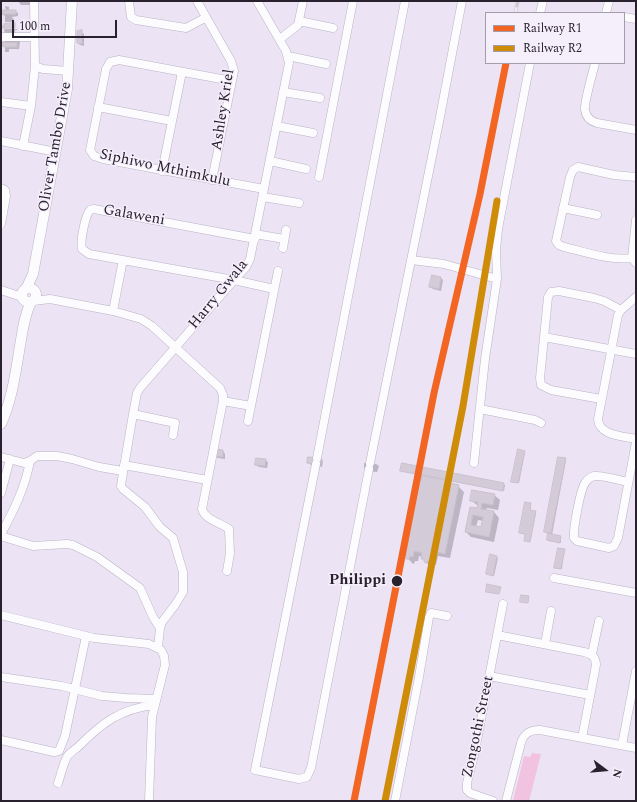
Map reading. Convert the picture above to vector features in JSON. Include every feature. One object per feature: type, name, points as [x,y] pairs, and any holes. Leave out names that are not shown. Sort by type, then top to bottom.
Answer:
[{"type":"street","points":[[23,146],[31,106],[35,66],[34,1]]},
{"type":"street","name":"Oliver Tambo Drive","points":[[65,1],[70,20]]},
{"type":"street","name":"Oliver Tambo Drive","points":[[1,424],[12,390],[67,89],[72,1]]},
{"type":"street","points":[[129,1],[131,17],[136,20],[190,28],[205,18]]},
{"type":"street","name":"Ashley Kriel","points":[[197,1],[205,18],[233,65],[234,71],[212,180]]},
{"type":"street","name":"Harry Gwala","points":[[160,628],[183,592],[183,572],[173,538],[160,527],[145,507],[127,493],[121,486],[123,468],[132,414],[137,393],[140,388],[248,263],[264,193],[288,68],[288,56],[286,50],[257,1]]},
{"type":"street","points":[[280,39],[295,28],[299,21],[303,1]]},
{"type":"street","points":[[319,177],[353,1]]},
{"type":"street","points":[[405,1],[317,461],[255,770],[299,779],[307,777],[311,768],[462,1]]},
{"type":"street","points":[[540,12],[542,1]]},
{"type":"street","points":[[606,12],[609,1]]},
{"type":"street","points":[[625,17],[636,19]]},
{"type":"street","points":[[299,21],[333,28]]},
{"type":"street","points":[[1,37],[34,37]]},
{"type":"street","points":[[288,56],[326,64]]},
{"type":"street","name":"Siphiwo Mthimkulu","points":[[232,81],[119,60],[110,62],[106,69],[90,150],[94,156],[103,159],[212,180],[299,203]]},
{"type":"street","points":[[474,463],[497,279],[496,250],[498,229],[530,64]]},
{"type":"street","points":[[595,64],[585,106],[587,116],[593,122],[636,130]]},
{"type":"street","points":[[35,66],[43,69],[68,71]]},
{"type":"street","points":[[162,171],[182,72]]},
{"type":"street","points":[[283,92],[320,98]]},
{"type":"street","points":[[1,102],[31,106]]},
{"type":"street","points":[[98,107],[172,121]]},
{"type":"street","points":[[277,126],[313,133]]},
{"type":"street","points":[[1,141],[56,152]]},
{"type":"street","points":[[270,162],[306,168]]},
{"type":"street","points":[[636,177],[614,175],[576,168],[571,173],[556,238],[557,244],[612,258],[634,260],[636,222]]},
{"type":"street","points":[[1,188],[5,190],[6,196],[1,224]]},
{"type":"street","points":[[563,208],[597,215]]},
{"type":"street","name":"Galaweni","points":[[255,236],[99,210],[90,210],[85,222],[81,243],[82,249],[89,254],[234,280],[274,289]]},
{"type":"street","points":[[283,248],[286,230]]},
{"type":"street","points":[[255,236],[284,239]]},
{"type":"street","points":[[113,311],[123,260]]},
{"type":"street","points":[[411,260],[444,264],[497,279]]},
{"type":"street","points":[[248,421],[278,271]]},
{"type":"street","points":[[5,291],[113,311],[147,322],[218,385],[222,391],[222,401],[202,509],[207,517],[229,529],[230,552],[228,571]]},
{"type":"street","points":[[601,399],[550,390],[541,385],[540,378],[548,300],[552,292],[559,291],[594,298],[621,310]]},
{"type":"street","points":[[628,482],[599,476],[587,480],[583,487],[574,529],[574,538],[576,541],[606,548],[614,546],[618,538],[636,441],[603,431],[599,426],[598,414],[616,320],[621,310],[636,297]]},
{"type":"street","points":[[544,337],[636,354]]},
{"type":"street","points":[[222,401],[251,406]]},
{"type":"street","points":[[480,409],[535,420],[541,423]]},
{"type":"street","points":[[132,414],[175,423],[173,435]]},
{"type":"street","points":[[1,456],[10,460],[24,463],[37,456],[58,456],[99,467],[123,468],[207,480]]},
{"type":"street","points":[[1,492],[10,460]]},
{"type":"street","points":[[30,461],[22,491],[15,509],[1,535],[33,546],[73,545],[97,557],[140,588],[153,617],[160,628],[158,647]]},
{"type":"street","points":[[554,578],[636,593]]},
{"type":"street","name":"Zongothi Street","points":[[494,801],[470,793],[466,786],[503,604]]},
{"type":"street","points":[[545,644],[551,611]]},
{"type":"street","points":[[395,801],[429,617],[432,613],[447,616]]},
{"type":"street","points":[[1,615],[105,640],[149,644],[158,647],[163,653],[165,660],[164,672],[155,702],[151,731],[149,801]]},
{"type":"street","points":[[592,654],[599,621]]},
{"type":"street","points":[[497,635],[592,654],[596,660],[596,664],[582,738]]},
{"type":"street","points":[[57,752],[59,752],[62,747],[76,688],[86,636]]},
{"type":"street","points":[[622,746],[636,671]]},
{"type":"street","points":[[489,676],[590,696]]},
{"type":"street","points":[[1,677],[76,688],[111,697],[155,702]]},
{"type":"street","points":[[58,783],[67,758],[89,736],[110,719],[155,702]]},
{"type":"street","points":[[506,801],[520,743],[526,734],[530,732],[540,730],[636,748]]},
{"type":"street","points":[[1,740],[57,752],[67,758]]},
{"type":"shaded area","points":[[532,753],[541,754],[529,801],[513,801],[524,756],[530,757]]},
{"type":"building","points":[[1,10],[16,10],[16,14],[1,14]]},
{"type":"building","points":[[15,23],[15,28],[1,28],[4,24]]},
{"type":"building","points":[[82,30],[82,44],[77,43],[77,31]]},
{"type":"building","points":[[2,43],[17,43],[17,47],[2,46]]},
{"type":"building","points":[[432,275],[441,277],[439,289],[429,287]]},
{"type":"building","points":[[215,449],[223,450],[223,457],[214,456]]},
{"type":"building","points":[[518,449],[525,451],[518,483],[511,482]]},
{"type":"building","points":[[308,457],[322,458],[320,465],[307,463]]},
{"type":"building","points":[[558,457],[566,458],[551,533],[544,532]]},
{"type":"building","points":[[256,458],[266,459],[265,466],[255,465]]},
{"type":"building","points":[[402,463],[504,483],[503,491],[400,471]]},
{"type":"building","points":[[422,475],[447,480],[446,482],[459,485],[445,554],[433,551],[431,560],[428,560],[427,563],[424,562],[424,559],[421,559],[422,553],[414,551],[413,557],[410,556],[409,559],[406,559],[406,555],[403,555],[418,479],[421,480]]},
{"type":"building","points":[[472,490],[495,494],[493,505],[482,503],[481,509],[494,511],[489,537],[465,532],[470,507],[477,508],[478,502],[470,501]],"holes":[[[473,515],[483,517],[481,527],[471,525]]]},
{"type":"building","points":[[525,502],[531,503],[530,510],[536,511],[530,542],[524,541],[525,534],[519,533]]},
{"type":"building","points":[[548,533],[561,536],[560,543],[547,540]]},
{"type":"building","points":[[558,548],[565,549],[561,569],[554,568]]},
{"type":"building","points":[[490,554],[497,556],[493,576],[486,574]]},
{"type":"building","points":[[487,584],[501,587],[499,594],[486,592]]},
{"type":"building","points":[[521,595],[529,596],[528,603],[520,602]]},
{"type":"railway","points":[[515,12],[518,1]]},
{"type":"railway","points":[[354,801],[434,393],[480,194],[506,64]]},
{"type":"rail line","name":"R1","points":[[354,801],[434,393],[480,194],[506,64]]},
{"type":"rail line","name":"R2","points":[[385,801],[463,406],[497,201]]},
{"type":"place","name":"Philippi","points":[[397,581]]}]
